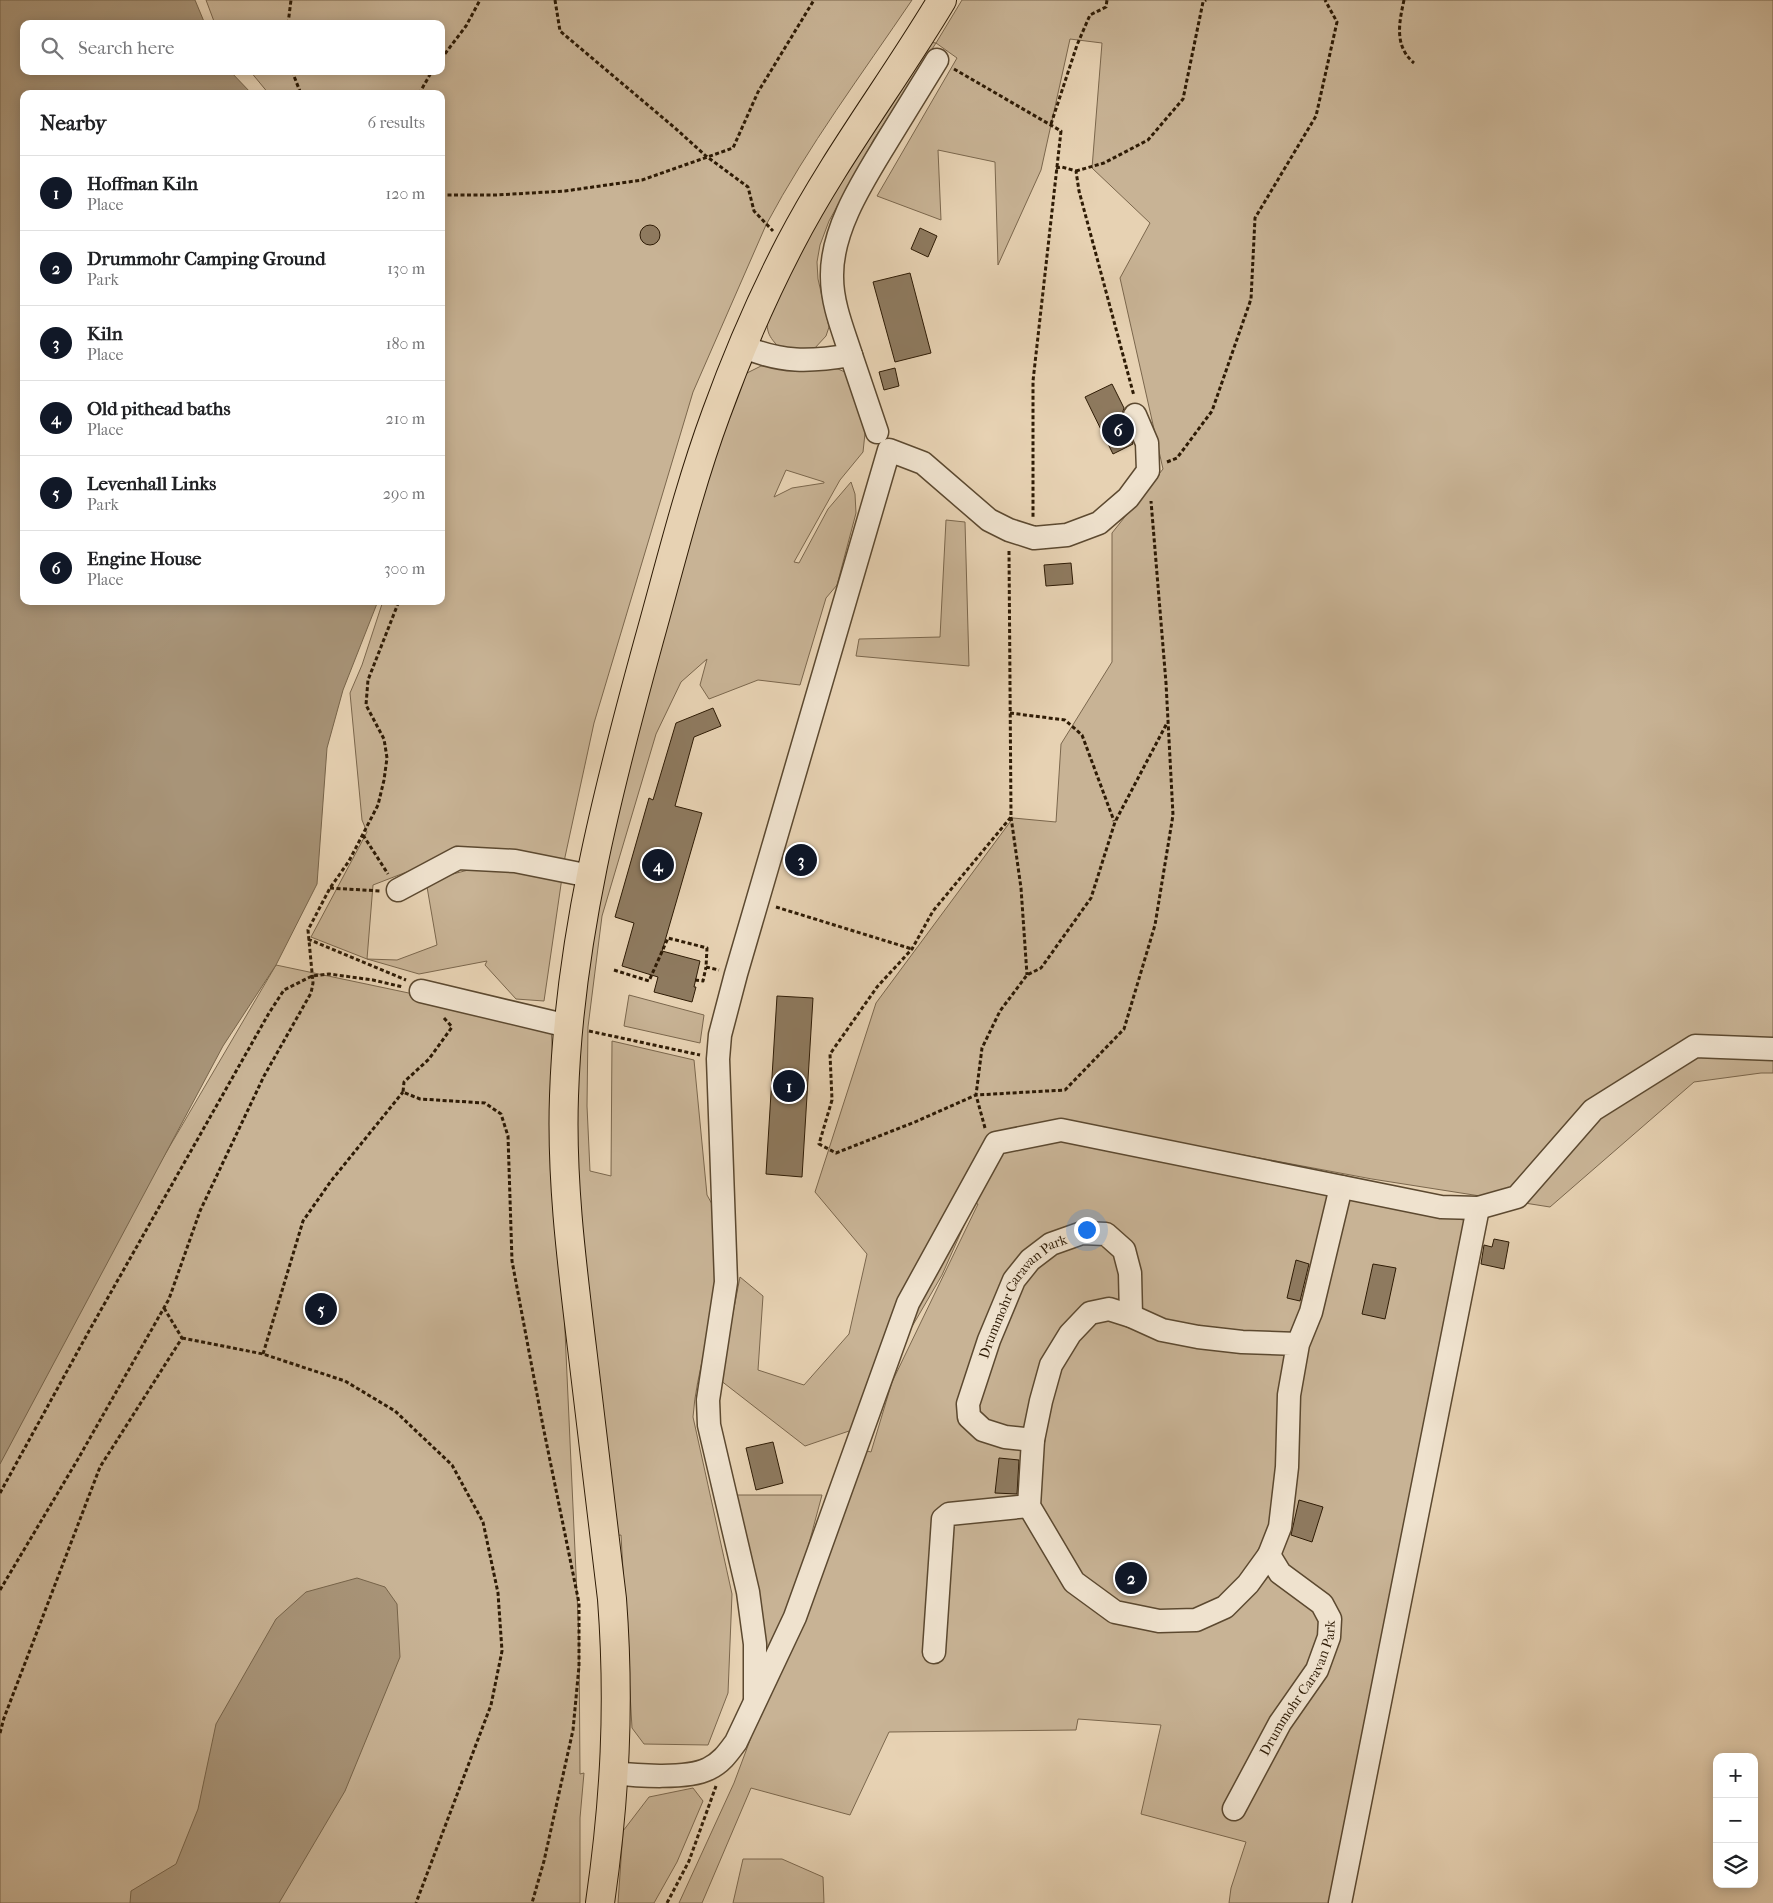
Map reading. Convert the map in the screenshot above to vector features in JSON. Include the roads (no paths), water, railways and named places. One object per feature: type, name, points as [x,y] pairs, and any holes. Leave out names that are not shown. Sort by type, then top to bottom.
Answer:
[{"type":"main road","points":[[600,1903],[609,1836],[614,1773],[616,1652],[612,1600],[573,1272],[566,1189],[564,1098],[568,1026],[576,950],[590,876],[624,733],[693,483],[715,415],[742,346],[791,242],[829,176],[942,0]]},
{"type":"street","points":[[877,432],[837,309],[832,277],[836,246],[863,180],[937,60]]},
{"type":"street","points":[[742,346],[753,351],[786,359],[819,360],[851,355]]},
{"type":"street","points":[[755,1698],[755,1644],[748,1592],[709,1425],[708,1400],[726,1282],[718,1059],[720,1035],[736,974],[889,450],[923,463],[989,520],[1009,530],[1034,538],[1067,535],[1099,523],[1128,498],[1148,470],[1148,443],[1135,415]]},
{"type":"street","points":[[398,890],[458,858],[514,861],[590,876]]},
{"type":"street","points":[[421,991],[568,1026]]},
{"type":"street","points":[[614,1773],[651,1775],[692,1774],[708,1769],[726,1756],[736,1742],[755,1698],[795,1617],[908,1303],[996,1143],[1061,1130],[1441,1207],[1478,1208],[1517,1197],[1594,1110],[1695,1046],[1773,1049]]},
{"type":"street","points":[[1298,1344],[1242,1342],[1198,1337],[1162,1330],[1131,1316],[1109,1309],[1090,1313],[1070,1334],[1051,1365],[1033,1440],[1029,1506],[1074,1582],[1115,1612],[1159,1622],[1196,1620],[1224,1607],[1248,1584],[1269,1556],[1280,1527],[1287,1467],[1289,1395],[1298,1344],[1311,1312],[1341,1187]]},
{"type":"street","points":[[1340,1903],[1478,1208]]},
{"type":"street","name":"Drummohr Caravan Park","points":[[1033,1440],[1005,1437],[983,1430],[969,1417],[968,1404],[989,1340],[1014,1280],[1030,1260],[1051,1244],[1082,1233],[1106,1234],[1124,1250],[1130,1273],[1131,1316]]},
{"type":"street","points":[[934,1652],[943,1519],[949,1514],[1029,1506]]},
{"type":"street","name":"Drummohr Caravan Park","points":[[1234,1809],[1280,1723],[1317,1670],[1328,1637],[1330,1619],[1322,1604],[1280,1573],[1269,1556]]},
{"type":"place","name":"Engine House","points":[[1118,430]]},
{"type":"place","name":"Kiln","points":[[801,860]]},
{"type":"place","name":"Old pithead baths","points":[[658,865]]},
{"type":"place","name":"Hoffman Kiln","points":[[789,1086]]},
{"type":"place","name":"Levenhall Links","points":[[321,1309]]},
{"type":"place","name":"Drummohr Camping Ground","points":[[1131,1578]]}]
